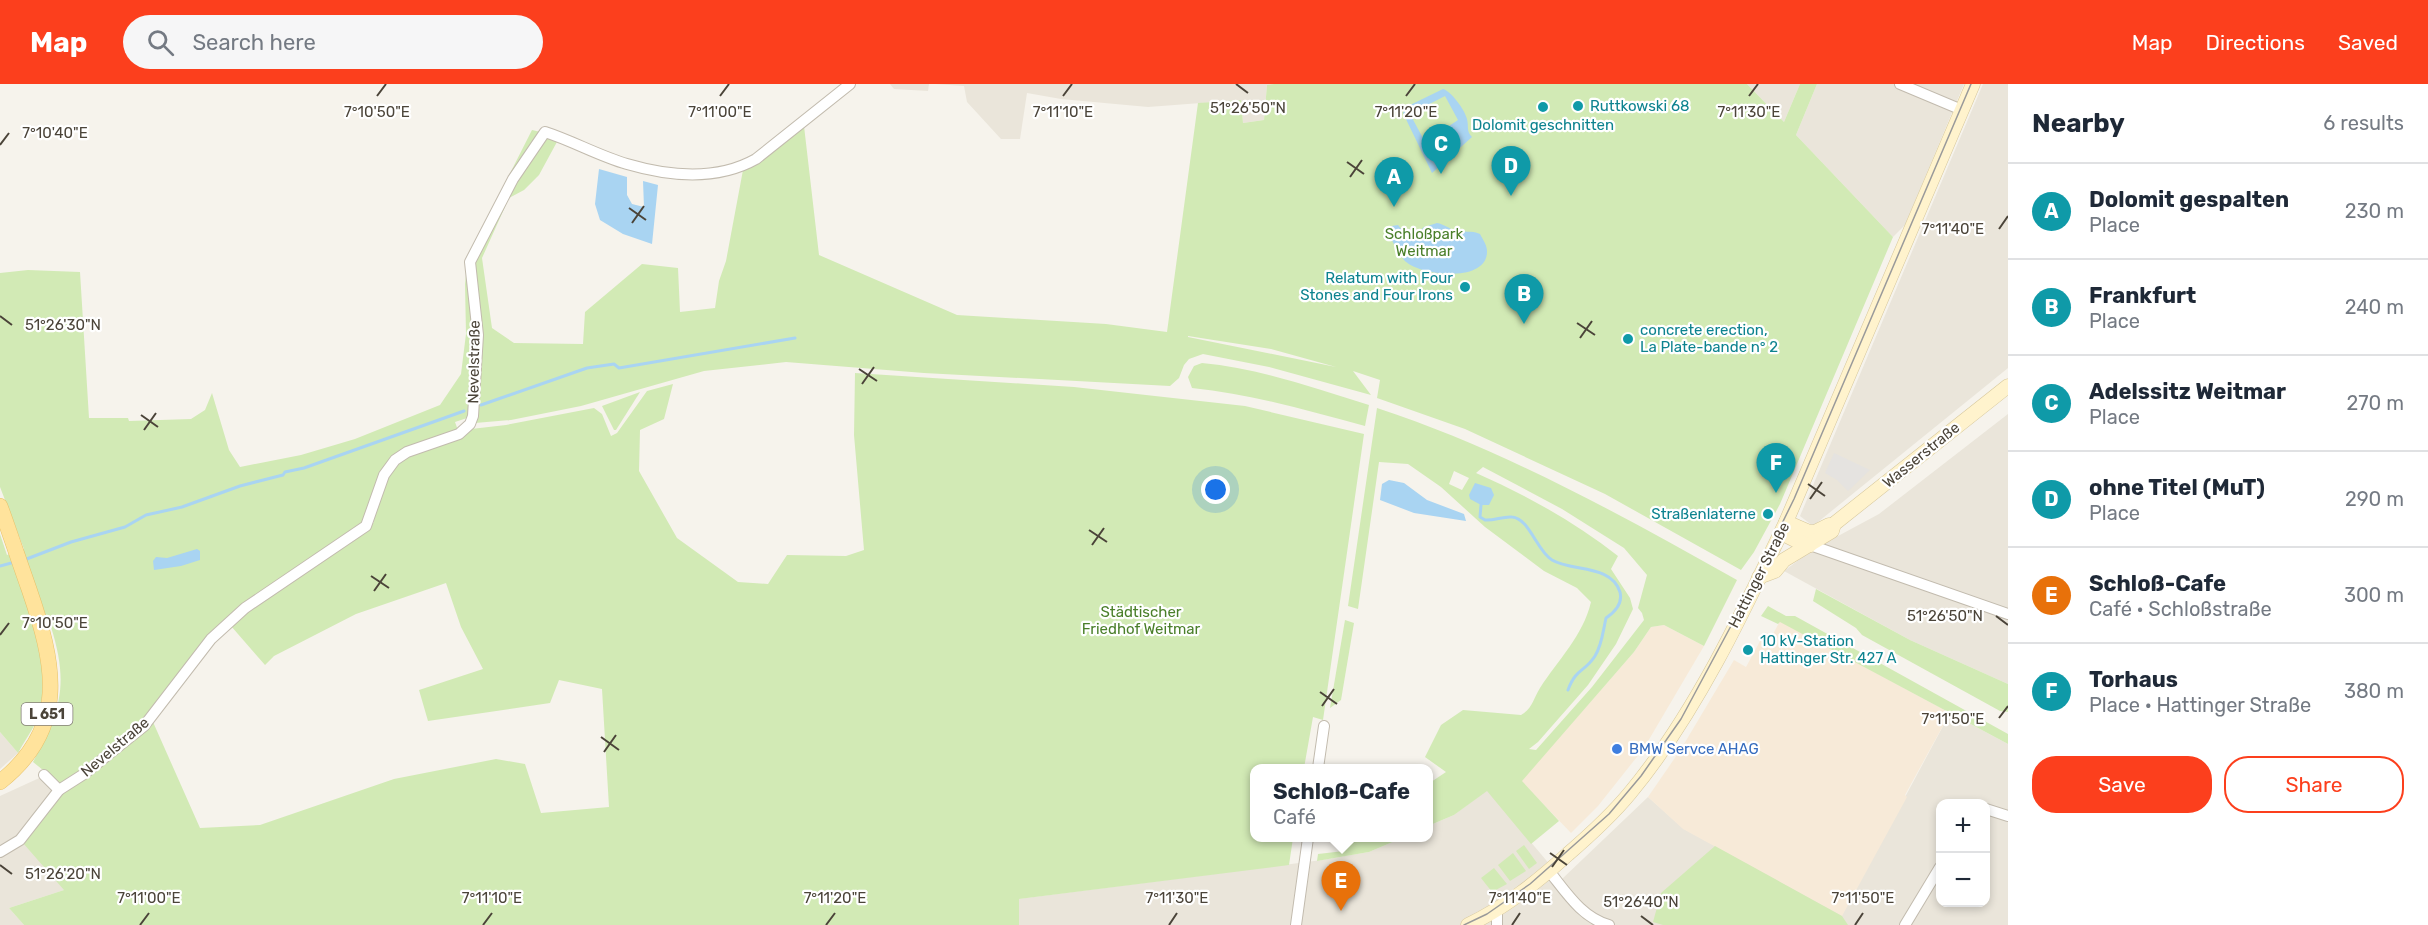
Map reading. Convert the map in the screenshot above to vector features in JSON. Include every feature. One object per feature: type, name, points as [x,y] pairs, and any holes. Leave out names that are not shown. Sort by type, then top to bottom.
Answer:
[{"type":"main road","name":"Hattinger Straße","points":[[1468,925],[1497,910],[1549,871],[1614,811],[1645,775],[1686,714],[1783,527],[1973,84]]},
{"type":"main road","name":"Wasserstraße","points":[[1783,527],[1815,532],[1826,525],[1834,524],[2008,386]]},
{"type":"main road","name":"L 651","points":[[0,782],[24,759],[35,744],[47,713],[51,671],[43,630],[2,512]]},
{"type":"main road","name":"Wasserstraße","points":[[1759,577],[1775,571],[1784,560],[1832,531],[1834,524]]},
{"type":"main road","points":[[1783,527],[1797,541],[1809,544]]},
{"type":"street","name":"Nevelstraße","points":[[0,852],[20,840],[59,790],[84,774],[144,726],[211,639],[245,608],[366,526],[384,475],[394,460],[407,452],[459,435],[470,424],[473,416],[478,335],[470,271],[472,256],[513,179],[545,132],[627,164],[696,176],[740,168],[756,159],[849,84]]},
{"type":"street","points":[[1900,84],[1962,110]]},
{"type":"street","points":[[1809,544],[2008,614]]},
{"type":"street","points":[[1319,764],[1324,726]]},
{"type":"street","points":[[44,775],[59,790]]},
{"type":"street","points":[[1990,811],[2008,816]]},
{"type":"street","points":[[1296,925],[1307,842]]},
{"type":"street","points":[[1549,871],[1581,910],[1590,917],[1609,925]]},
{"type":"street","points":[[1905,925],[1936,875]]},
{"type":"street","points":[[1497,910],[1497,925]]},
{"type":"shaded area","points":[[890,84],[929,84],[928,91],[894,89]]},
{"type":"shaded area","points":[[935,84],[1274,84],[1267,85],[1264,120],[1243,123],[1241,100],[1148,107],[1061,99],[1027,93],[1020,139],[1001,139],[967,102],[964,86]]},
{"type":"shaded area","points":[[1747,84],[1800,84],[1784,122]]},
{"type":"shaded area","points":[[1817,84],[1964,84],[1905,225],[1893,237],[1796,135]]},
{"type":"shaded area","points":[[1983,84],[2008,84],[2008,368],[1813,526],[1800,516]]},
{"type":"shaded area","points":[[2008,414],[2008,684],[1910,640],[1784,571],[1812,550],[1879,514]]},
{"type":"shaded area","points":[[1834,453],[1870,470],[1848,491],[1837,480],[1825,473]]},
{"type":"shaded area","points":[[1780,621],[1950,713],[1842,916],[1683,829],[1648,797],[1681,749],[1734,660],[1746,667],[1765,632],[1772,636]]},
{"type":"shaded area","points":[[1664,625],[1704,646],[1644,748],[1598,806],[1571,833],[1521,781],[1634,652],[1651,627]]},
{"type":"shaded area","points":[[1950,713],[2008,744],[2008,925],[1019,925],[1018,899],[1322,860],[1369,852],[1393,842],[1433,842],[1433,824],[1454,815],[1487,790],[1562,879],[1648,797],[1684,829],[1842,915]]},
{"type":"shaded area","points":[[0,732],[18,753],[0,769]]},
{"type":"shaded area","points":[[48,774],[63,792],[64,890],[9,908],[24,925],[0,925],[0,796]]},
{"type":"green space","points":[[1274,84],[1747,84],[1784,122],[1800,84],[1817,84],[1796,135],[1893,237],[1780,504],[1754,552],[1741,570],[1605,494],[1465,429],[1377,398],[1380,380],[1353,371],[1371,395],[1269,367],[1203,354],[1189,359],[1179,378],[1170,386],[924,373],[786,362],[704,371],[581,406],[511,420],[475,423],[467,418],[455,422],[460,436],[471,429],[506,425],[594,408],[602,414],[611,436],[617,433],[647,391],[673,384],[664,419],[640,430],[639,471],[677,538],[738,582],[768,584],[787,555],[846,556],[864,550],[854,435],[855,373],[1074,387],[1245,406],[1364,434],[1323,720],[1313,717],[1305,764],[1250,764],[1250,842],[1292,842],[1289,865],[1019,899],[1019,925],[24,925],[9,908],[64,890],[23,843],[62,792],[48,774],[33,762],[56,712],[59,697],[60,665],[51,627],[35,633],[40,655],[43,691],[35,724],[18,753],[0,732],[0,534],[7,555],[24,549],[0,487],[0,273],[28,270],[80,272],[89,418],[128,418],[129,421],[191,419],[205,410],[212,393],[229,450],[240,467],[301,455],[355,439],[440,405],[461,374],[466,334],[465,284],[468,256],[532,130],[545,133],[558,140],[539,175],[524,190],[509,198],[482,258],[492,328],[514,343],[583,344],[585,312],[642,264],[678,268],[680,312],[715,308],[743,170],[804,126],[819,255],[957,315],[1106,324],[1167,332],[1198,103],[1241,100],[1243,123],[1264,120],[1267,85]],"holes":[[[1188,336],[1271,349],[1336,367]],[[374,514],[374,522],[369,528],[247,610],[231,626],[265,665],[274,656],[356,614],[446,583],[461,627],[483,669],[419,690],[428,721],[550,703],[559,680],[602,689],[609,807],[541,813],[525,764],[496,759],[394,779],[260,825],[200,828],[153,722],[222,626],[364,526]]]},
{"type":"green space","points":[[1202,363],[1265,374],[1369,405],[1365,426],[1258,399],[1192,388],[1188,377],[1194,366]]},
{"type":"green space","points":[[640,392],[616,430],[614,430],[602,406]]},
{"type":"green space","points":[[1377,408],[1471,443],[1562,485],[1737,580],[1704,646],[1664,625],[1651,627],[1634,652],[1522,781],[1559,821],[1531,844],[1487,791],[1454,815],[1433,824],[1433,781],[1446,772],[1425,757],[1441,725],[1463,710],[1521,715],[1525,712],[1576,637],[1591,602],[1577,588],[1544,571],[1485,527],[1441,487],[1408,464],[1379,462],[1358,609],[1348,606]],"holes":[[[1483,467],[1562,509],[1624,548],[1647,575],[1638,608],[1644,620],[1592,687],[1536,750],[1529,749],[1538,742],[1588,685],[1616,644],[1633,609],[1630,598],[1611,569],[1618,556],[1550,510],[1476,473]],[[1454,471],[1469,478],[1462,490],[1449,484]]]},
{"type":"green space","points":[[1816,589],[1910,640],[2008,684],[2008,712],[2000,711],[1862,635],[1856,628],[1813,601]]},
{"type":"green space","points":[[1768,606],[1786,616],[1795,616],[2008,734],[2008,744],[1780,622],[1778,624],[1761,616]]},
{"type":"green space","points":[[1345,620],[1354,623],[1341,700],[1330,708]]},
{"type":"green space","points":[[1347,842],[1393,842],[1369,852],[1317,861],[1318,854],[1344,851]]},
{"type":"green space","points":[[1524,845],[1537,863],[1529,869],[1516,851]]},
{"type":"green space","points":[[1715,846],[1842,916],[1848,925],[1663,925],[1653,922],[1661,893]]},
{"type":"green space","points":[[1513,853],[1526,871],[1510,881],[1498,865]]},
{"type":"green space","points":[[1494,868],[1507,884],[1492,892],[1481,878]]},
{"type":"water","points":[[1443,89],[1446,90],[1464,111],[1468,131],[1472,137],[1432,173],[1403,113],[1406,107]],"holes":[[[1445,96],[1458,120],[1425,142],[1410,114]]]},
{"type":"water","points":[[599,169],[627,177],[627,195],[632,204],[644,207],[643,181],[658,185],[652,244],[623,234],[600,220],[595,204]]},
{"type":"water","points":[[1437,223],[1458,231],[1480,234],[1487,249],[1484,262],[1476,269],[1465,273],[1437,273],[1423,270],[1404,260],[1388,231],[1392,226],[1398,225],[1410,240],[1424,227]]},
{"type":"water","points":[[1389,480],[1404,483],[1427,500],[1464,514],[1466,521],[1414,513],[1380,500],[1382,484]]},
{"type":"water","points":[[1475,483],[1491,488],[1494,495],[1489,505],[1481,505],[1470,499],[1469,495]]},
{"type":"water","points":[[197,549],[200,551],[200,560],[181,566],[154,570],[153,561],[156,557],[167,558]]},
{"type":"waterway","points":[[481,405],[587,368],[614,364],[619,368],[795,338]]},
{"type":"waterway","points":[[24,560],[71,542],[125,527],[146,515],[182,507],[240,486],[283,475],[285,472],[304,468],[464,411]]},
{"type":"waterway","points":[[1481,505],[1480,517],[1485,520],[1509,517],[1518,519],[1552,560],[1600,573],[1615,583],[1620,592],[1618,607],[1606,618],[1597,652],[1577,674],[1568,690]]},
{"type":"waterway","points":[[0,566],[15,562]]},
{"type":"tram line","points":[[1464,925],[1487,914],[1530,884],[1609,814],[1641,776],[1681,719],[1739,611],[1794,499],[1971,84]]},
{"type":"place","name":"Ruttkowski 68","points":[[1578,106]]},
{"type":"place","name":"Dolomit geschnitten","points":[[1543,107]]},
{"type":"place","name":"Adelssitz Weitmar","points":[[1441,174]]},
{"type":"place","name":"ohne Titel (MuT)","points":[[1511,196]]},
{"type":"place","name":"Dolomit gespalten","points":[[1394,207]]},
{"type":"place","name":"Relatum with Four Stones and Four Irons","points":[[1465,287]]},
{"type":"place","name":"Frankfurt","points":[[1524,324]]},
{"type":"place","name":"concrete erection, La Plate-bande n° 2","points":[[1628,339]]},
{"type":"place","name":"Torhaus","points":[[1776,493]]},
{"type":"place","name":"Straßenlaterne","points":[[1768,514]]},
{"type":"place","name":"10 kV-Station Hattinger Str. 427 A","points":[[1748,650]]},
{"type":"place","name":"BMW Servce AHAG","points":[[1617,749]]},
{"type":"place","name":"Schloß-Cafe","points":[[1341,911]]},
{"type":"park label","name":"Schloßpark Weitmar","points":[[1424,242]]},
{"type":"park label","name":"Städtischer Friedhof Weitmar","points":[[1141,620]]}]
